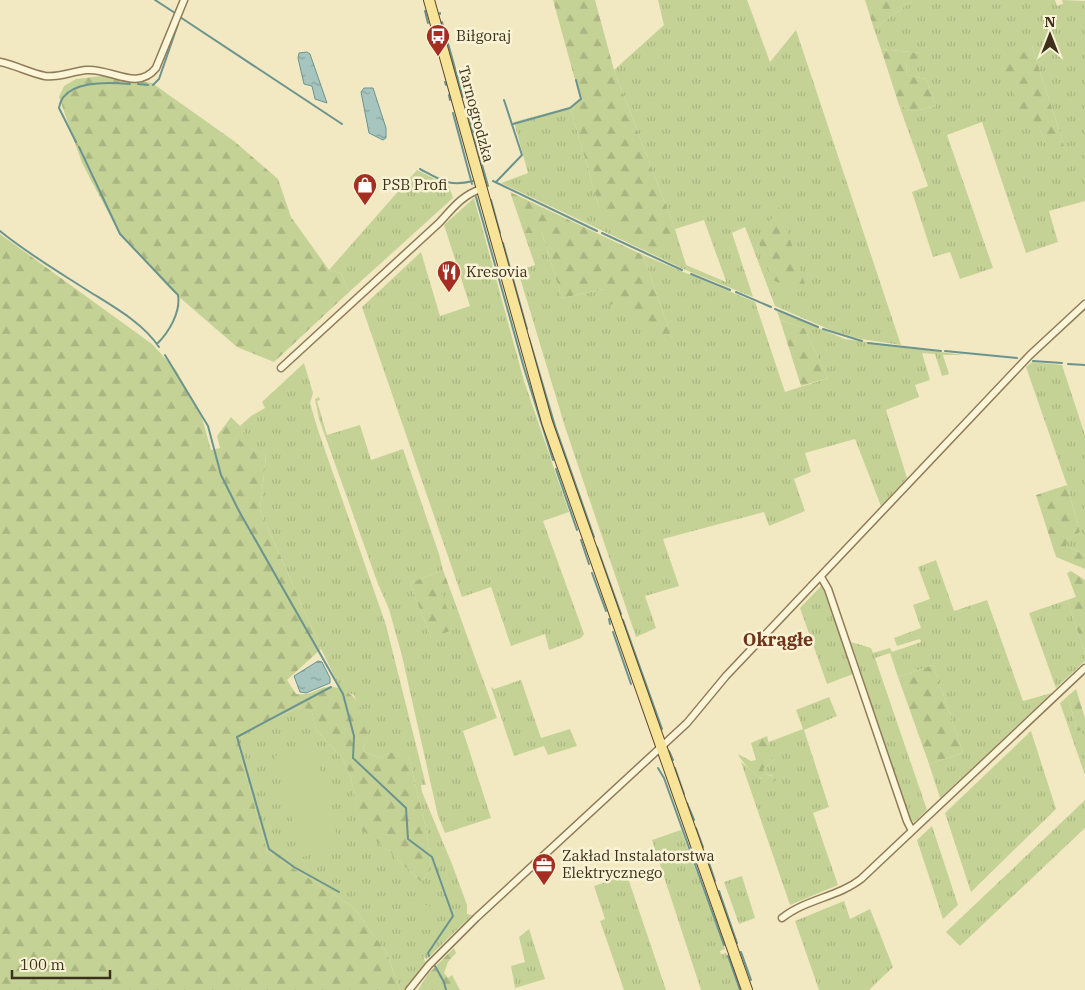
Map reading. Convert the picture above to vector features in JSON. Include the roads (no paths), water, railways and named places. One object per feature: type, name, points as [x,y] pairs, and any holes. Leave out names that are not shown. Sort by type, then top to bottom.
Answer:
[{"type":"main road","name":"Tarnogrodzka","points":[[429,0],[547,422],[747,990]]},
{"type":"street","points":[[0,62],[46,76],[93,70],[126,78],[150,76],[156,68],[184,0]]},
{"type":"street","points":[[282,368],[439,223],[458,202],[469,193],[481,189]]},
{"type":"street","points":[[409,990],[429,964],[476,918],[687,723],[726,676],[1030,355],[1085,304]]},
{"type":"street","points":[[821,577],[828,589],[912,831]]},
{"type":"street","points":[[782,918],[796,908],[842,891],[856,883],[1085,668]]},
{"type":"water","points":[[307,52],[310,54],[327,103],[315,99],[312,86],[304,84],[298,58],[299,53]]},
{"type":"water","points":[[364,88],[373,88],[386,128],[386,138],[383,140],[369,133],[361,92]]},
{"type":"water","points":[[318,661],[322,662],[330,678],[330,683],[306,693],[300,692],[294,676]]},
{"type":"waterway","points":[[155,0],[175,13]]},
{"type":"waterway","points":[[425,11],[428,23]]},
{"type":"waterway","points":[[180,17],[342,124]]},
{"type":"waterway","points":[[442,22],[463,97]]},
{"type":"waterway","points":[[153,85],[159,79],[178,24]]},
{"type":"waterway","points":[[513,124],[570,108],[581,99],[576,80]]},
{"type":"waterway","points":[[76,142],[59,108],[62,99],[69,92],[88,84],[130,84]]},
{"type":"waterway","points":[[138,84],[148,85]]},
{"type":"waterway","points":[[449,95],[450,100]]},
{"type":"waterway","points":[[496,182],[522,155],[504,100]]},
{"type":"waterway","points":[[466,108],[488,186]]},
{"type":"waterway","points":[[453,113],[472,184]]},
{"type":"waterway","points":[[79,147],[120,234],[178,295],[176,315],[166,334],[157,344]]},
{"type":"waterway","points":[[420,169],[451,183],[473,181]]},
{"type":"waterway","points":[[493,181],[597,231]]},
{"type":"waterway","points":[[476,197],[524,368],[553,460]]},
{"type":"waterway","points":[[491,200],[500,233]]},
{"type":"waterway","points":[[0,231],[33,255],[128,316],[145,330],[159,347]]},
{"type":"waterway","points":[[602,233],[682,270]]},
{"type":"waterway","points":[[503,243],[527,329]]},
{"type":"waterway","points":[[691,274],[730,290]]},
{"type":"waterway","points":[[736,292],[771,307]]},
{"type":"waterway","points":[[775,309],[818,327]]},
{"type":"waterway","points":[[823,329],[862,341]]},
{"type":"waterway","points":[[529,338],[555,426],[594,537]]},
{"type":"waterway","points":[[868,343],[941,351]]},
{"type":"waterway","points":[[945,351],[1017,358]]},
{"type":"waterway","points":[[165,355],[208,426],[221,475],[239,511],[343,694],[354,736],[353,758],[406,808],[408,839],[432,857],[453,916],[428,953],[429,956]]},
{"type":"waterway","points":[[1033,361],[1062,363]]},
{"type":"waterway","points":[[1068,364],[1085,365]]},
{"type":"waterway","points":[[556,469],[577,530]]},
{"type":"waterway","points":[[581,540],[589,564]]},
{"type":"waterway","points":[[597,547],[621,614]]},
{"type":"waterway","points":[[592,573],[606,611]]},
{"type":"waterway","points":[[609,619],[610,624]]},
{"type":"waterway","points":[[623,620],[662,729]]},
{"type":"waterway","points":[[613,632],[631,684]]},
{"type":"waterway","points":[[331,687],[237,737],[269,849],[294,867],[339,892]]},
{"type":"waterway","points":[[669,751],[673,760]]},
{"type":"waterway","points":[[658,768],[664,778],[724,945]]},
{"type":"waterway","points":[[675,768],[684,794]]},
{"type":"waterway","points":[[687,803],[694,820]]},
{"type":"waterway","points":[[696,828],[703,847]]},
{"type":"waterway","points":[[706,854],[715,881]]},
{"type":"waterway","points":[[719,891],[737,943]]},
{"type":"waterway","points":[[741,952],[751,980]]},
{"type":"waterway","points":[[728,956],[740,990]]},
{"type":"waterway","points":[[435,966],[444,982],[446,990]]},
{"type":"place","name":"Biłgoraj","points":[[438,57]]},
{"type":"place","name":"PSB Profi","points":[[365,206]]},
{"type":"place","name":"Kresovia","points":[[449,293]]},
{"type":"place","name":"Zakład Instalatorstwa Elektrycznego","points":[[544,886]]},
{"type":"district","name":"Okrągłe","points":[[778,640]]}]
